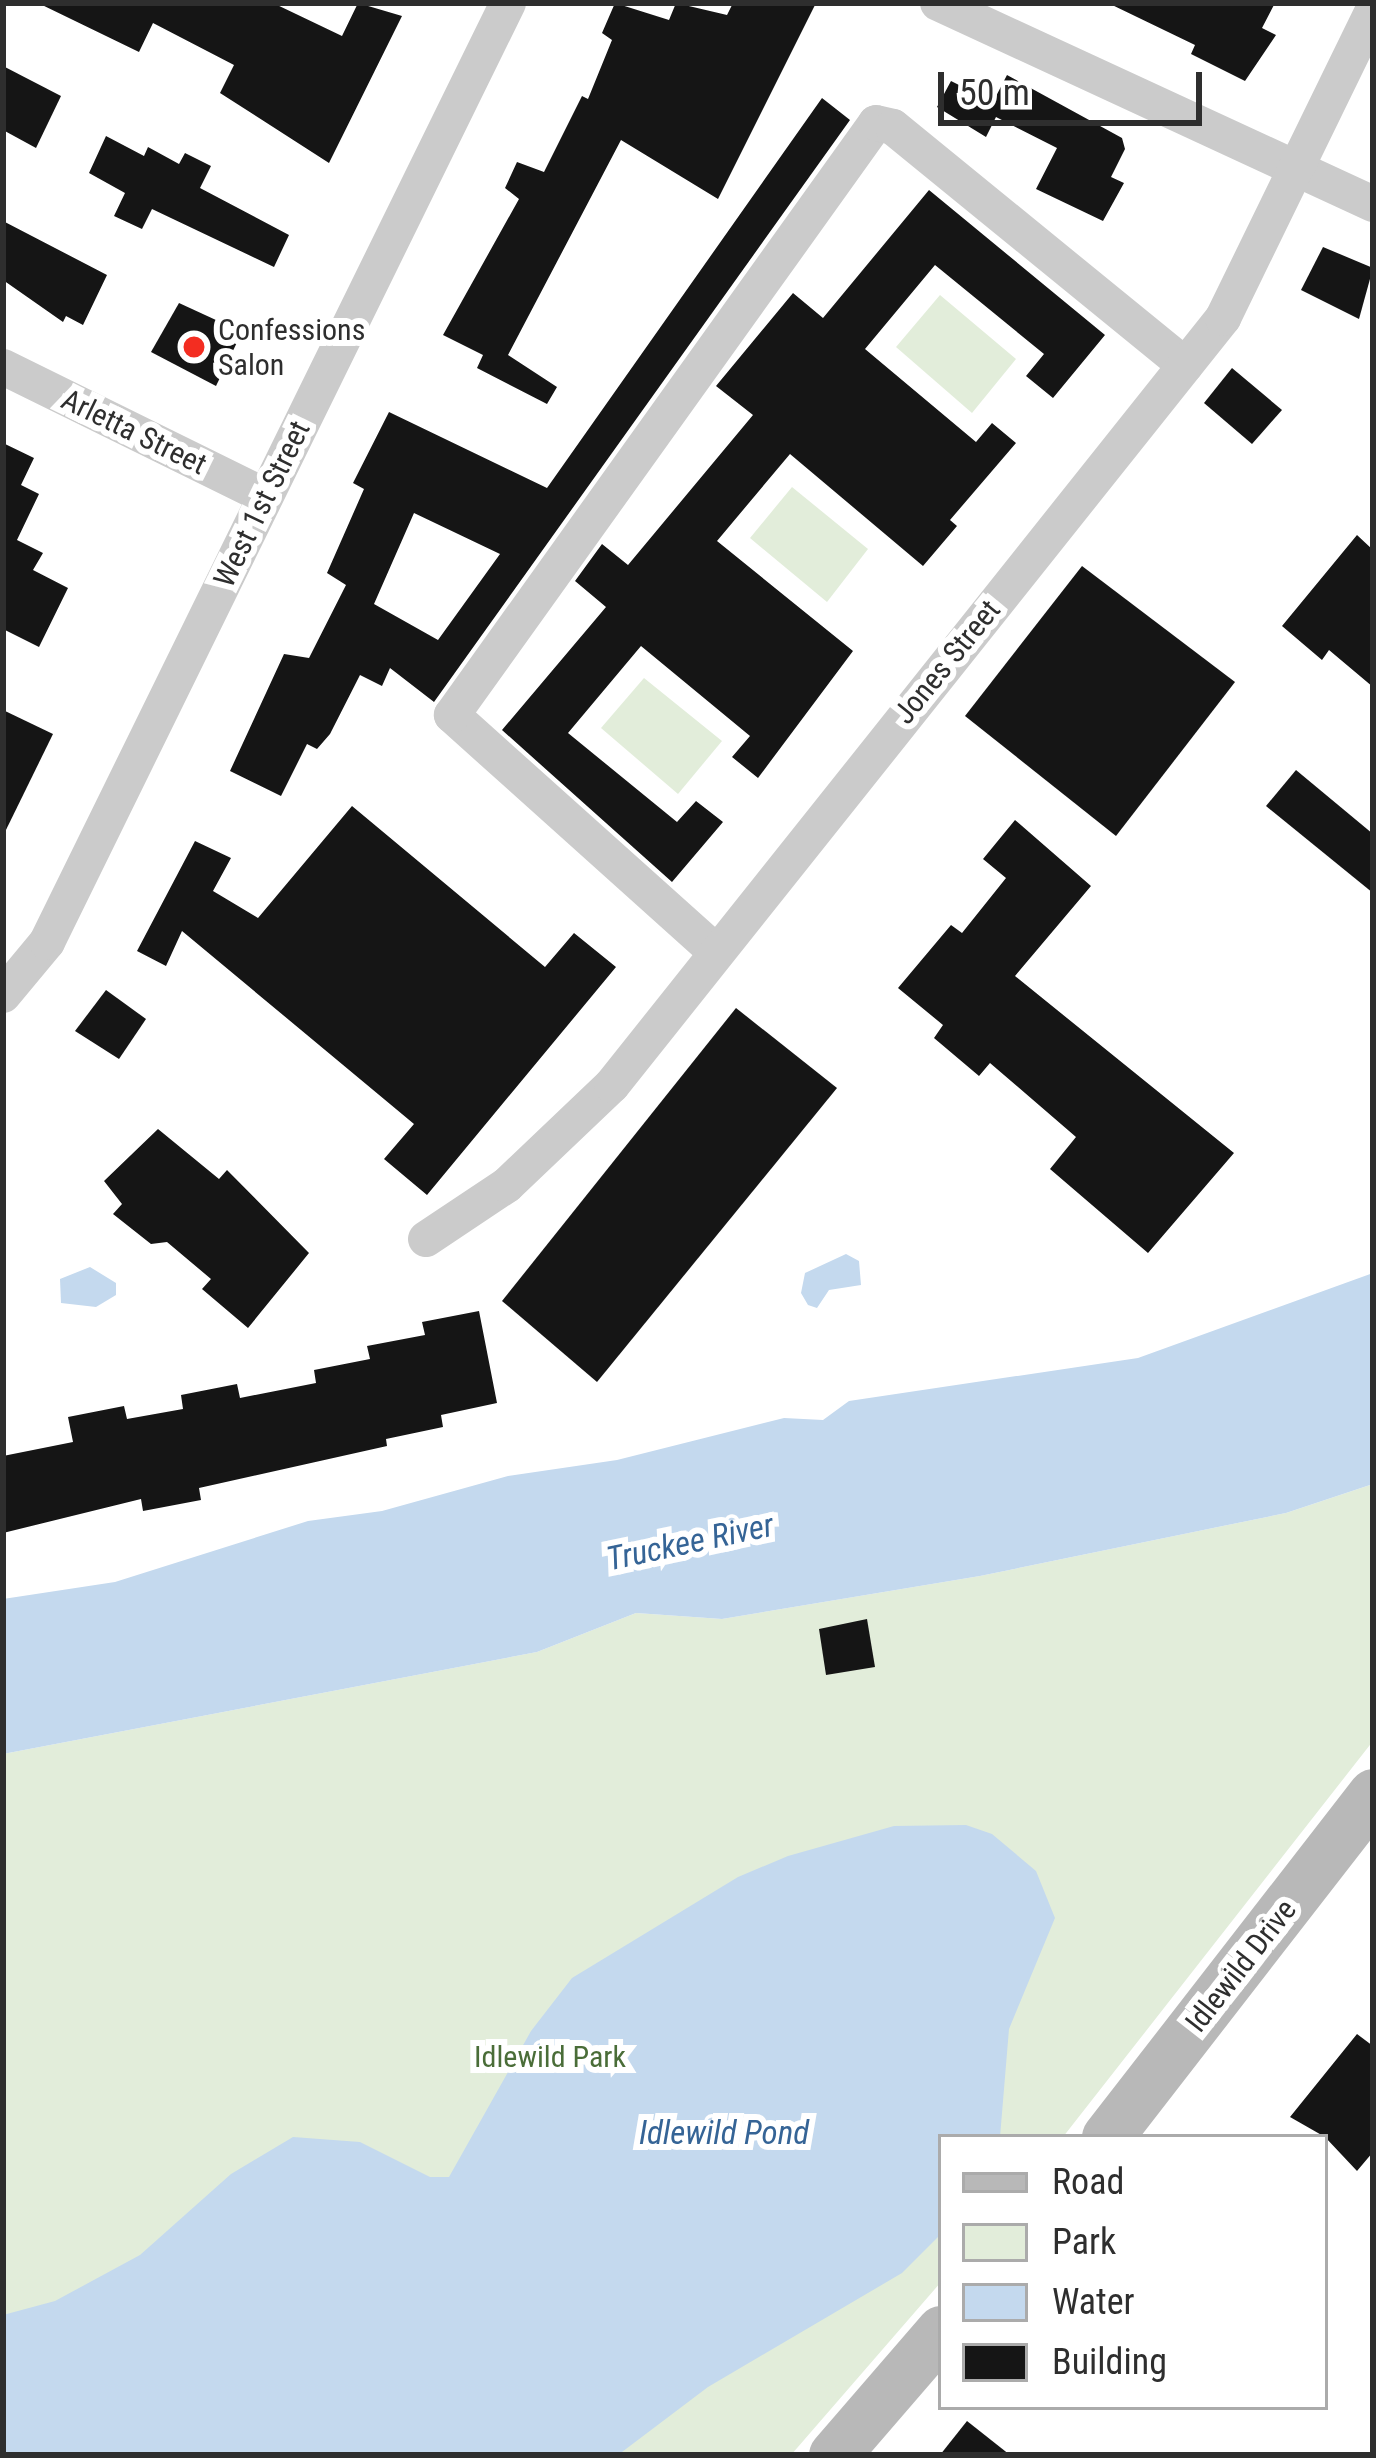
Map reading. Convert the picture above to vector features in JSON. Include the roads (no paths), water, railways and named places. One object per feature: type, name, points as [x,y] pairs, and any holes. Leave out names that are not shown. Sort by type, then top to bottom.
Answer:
[{"type":"street","name":"West 1st Street","points":[[3,995],[41,954],[508,3]]},
{"type":"street","points":[[938,3],[1373,204]]},
{"type":"street","name":"Jones Street","points":[[426,1239],[564,1136],[1222,318],[1373,11]]},
{"type":"street","points":[[716,952],[458,727],[457,703],[876,124],[893,127],[1185,365]]},
{"type":"street","name":"Arletta Street","points":[[3,367],[265,496]]},
{"type":"street","name":"Idlewild Drive","points":[[1109,2134],[1373,1794]]},
{"type":"street","points":[[834,2455],[938,2334]]},
{"type":"water","points":[[846,1254],[859,1261],[861,1285],[829,1290],[817,1308],[808,1305],[801,1293],[805,1273]]},
{"type":"water","points":[[90,1267],[116,1283],[116,1295],[96,1307],[61,1303],[60,1279]]},
{"type":"water","name":"Truckee River","points":[[1373,1273],[1373,1484],[1286,1513],[980,1576],[722,1619],[636,1613],[537,1652],[3,1754],[3,1599],[115,1582],[308,1521],[382,1511],[508,1476],[617,1460],[784,1418],[823,1420],[849,1401],[1138,1358]]},
{"type":"water","name":"Idlewild Pond","points":[[966,1825],[992,1834],[1036,1871],[1055,1918],[1009,2029],[1000,2134],[938,2134],[938,2237],[902,2273],[708,2387],[618,2455],[3,2455],[3,2315],[55,2301],[140,2255],[231,2174],[293,2137],[360,2142],[430,2177],[449,2177],[531,2031],[572,1978],[738,1877],[788,1856],[894,1826]]},
{"type":"place","name":"Confessions Salon","points":[[194,347]]},
{"type":"park label","name":"Idlewild Park","points":[[550,2057]]}]
